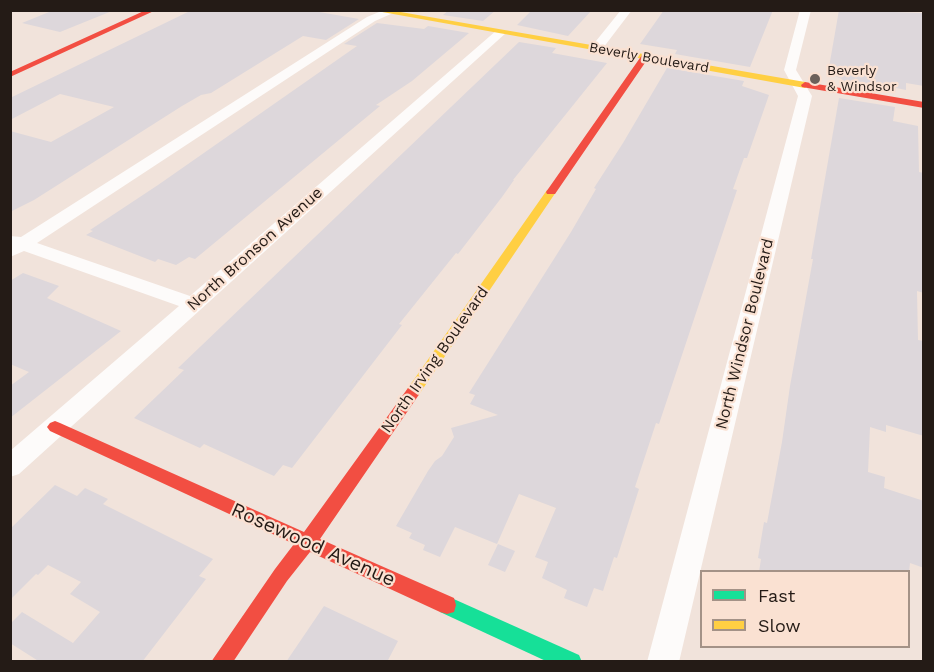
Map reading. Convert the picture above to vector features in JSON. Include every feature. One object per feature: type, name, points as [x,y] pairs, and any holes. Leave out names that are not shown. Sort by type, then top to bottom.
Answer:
[{"type":"street","points":[[10,75],[153,10]]},
{"type":"street","points":[[596,49],[627,10]]},
{"type":"street","name":"North Windsor Boulevard","points":[[663,662],[805,96],[790,70],[806,10]]},
{"type":"street","points":[[15,245],[386,11]]},
{"type":"street","name":"Beverly Boulevard","points":[[386,11],[924,105]]},
{"type":"street","name":"North Bronson Avenue","points":[[10,467],[501,32]]},
{"type":"street","name":"North Irving Boulevard","points":[[221,662],[645,57]]},
{"type":"street","points":[[15,245],[194,304]]},
{"type":"street","name":"Rosewood Avenue","points":[[55,427],[572,662]]},
{"type":"building","points":[[54,10],[112,11],[60,32],[22,23]]},
{"type":"building","points":[[192,10],[308,10],[359,19],[326,40],[303,36],[211,93],[201,95],[182,106],[34,200],[10,212],[10,131],[51,142],[114,107],[60,94],[10,120],[10,98]]},
{"type":"building","points":[[449,10],[496,10],[483,21],[443,15]]},
{"type":"building","points":[[532,10],[592,10],[568,36],[517,25]]},
{"type":"building","points":[[664,10],[773,10],[750,67],[675,54],[677,50],[640,44]]},
{"type":"building","points":[[839,10],[922,13],[924,86],[906,83],[906,90],[896,88],[896,92],[841,83],[842,79],[828,73]]},
{"type":"building","points":[[377,23],[424,29],[428,26],[469,33],[412,81],[376,105],[380,106],[195,259],[189,257],[176,265],[158,259],[155,262],[86,235],[93,231],[90,230],[357,46],[344,44]]},
{"type":"building","points":[[519,42],[556,48],[552,53],[607,63],[513,180],[458,254],[456,253],[399,324],[402,325],[292,468],[283,465],[274,476],[204,444],[200,448],[134,418],[184,370],[178,368]]},
{"type":"building","points":[[667,68],[744,81],[742,86],[769,95],[747,158],[744,158],[733,189],[737,190],[659,424],[656,423],[635,487],[639,489],[617,558],[614,557],[603,591],[594,588],[587,607],[564,598],[567,590],[542,578],[548,562],[535,557],[556,508],[519,494],[497,544],[455,527],[440,557],[423,550],[425,545],[409,538],[412,533],[396,526],[428,471],[442,456],[454,437],[451,428],[498,415],[470,404],[475,395],[469,393],[571,232],[596,189],[594,188]]},
{"type":"building","points":[[839,98],[895,107],[893,121],[918,126],[919,172],[924,173],[924,293],[917,291],[918,340],[924,341],[924,436],[886,425],[886,432],[870,427],[868,472],[885,477],[884,488],[924,501],[924,568],[910,563],[909,570],[759,570],[761,559],[758,558],[782,442],[813,259],[811,259]]},
{"type":"building","points":[[23,273],[59,286],[47,298],[121,331],[10,418],[10,386],[29,372],[10,364],[10,281]]},
{"type":"building","points":[[55,485],[77,496],[85,488],[108,499],[103,504],[213,559],[199,576],[206,579],[142,662],[40,662],[10,643],[10,624],[22,612],[73,643],[100,612],[70,594],[81,582],[48,565],[10,600],[10,529]]},
{"type":"building","points":[[498,544],[515,551],[505,572],[488,565]]},
{"type":"building","points":[[324,606],[398,641],[387,662],[286,662]]},
{"type":"traffic: fast","points":[[447,605],[572,662]]},
{"type":"traffic: slow","points":[[374,10],[805,85]]},
{"type":"traffic: slow","points":[[413,392],[551,192]]},
{"type":"traffic: jam","points":[[10,75],[153,10]]},
{"type":"traffic: jam","points":[[551,192],[645,57]]},
{"type":"traffic: jam","points":[[805,85],[924,105]]},
{"type":"traffic: jam","points":[[221,662],[281,575],[326,518],[413,392]]},
{"type":"traffic: jam","points":[[55,427],[447,605]]},
{"type":"place","name":"Beverly & Windsor","points":[[815,79]]}]
